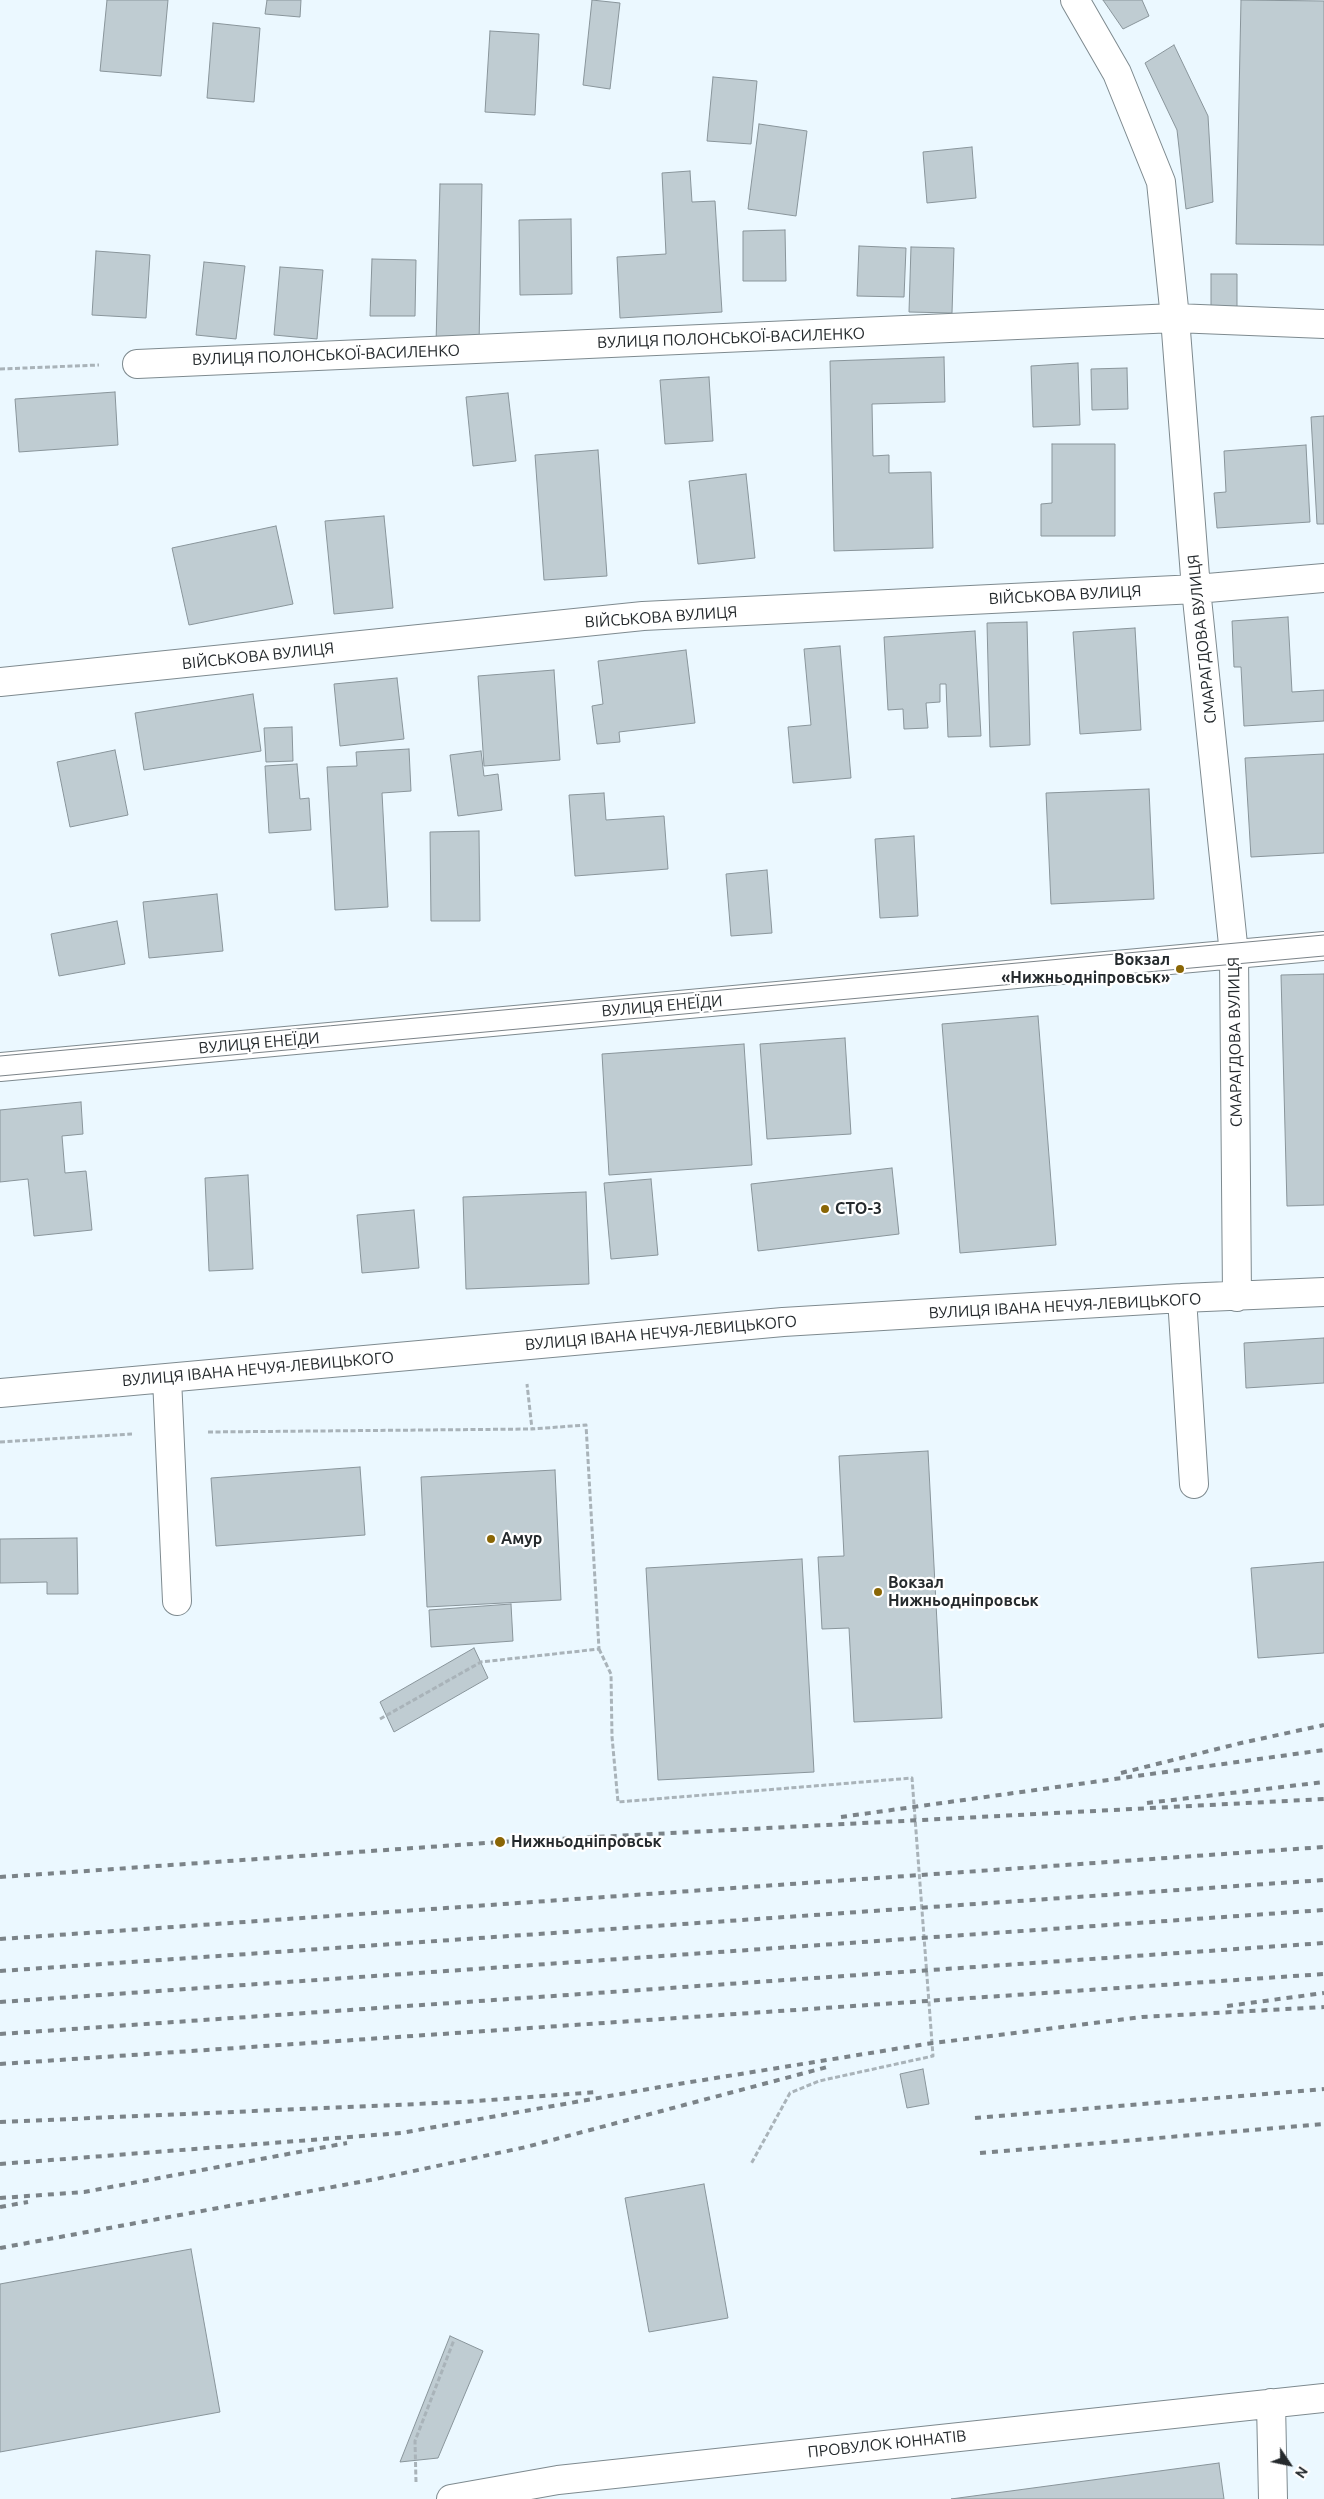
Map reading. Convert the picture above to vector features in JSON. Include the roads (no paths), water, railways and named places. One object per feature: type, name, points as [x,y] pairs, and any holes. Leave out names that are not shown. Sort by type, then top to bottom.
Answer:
[{"type":"street","name":"СМАРАГДОВА ВУЛИЦЯ","points":[[1076,0],[1117,73],[1161,182],[1175,318],[1196,588],[1234,954],[1238,1297]]},
{"type":"street","name":"ВУЛИЦЯ ПОЛОНСЬКОЇ-ВАСИЛЕНКО","points":[[138,364],[1175,318],[1324,324]]},
{"type":"street","name":"ВІЙСЬКОВА ВУЛИЦЯ","points":[[0,682],[643,616],[1196,588],[1324,578]]},
{"type":"street","name":"ВУЛИЦЯ ЕНЕЇДИ","points":[[0,1067],[1324,946]]},
{"type":"street","name":"ВУЛИЦЯ ІВАНА НЕЧУЯ-ЛЕВИЦЬКОГО","points":[[0,1393],[523,1344],[783,1322],[1182,1298],[1324,1292]]},
{"type":"street","points":[[1182,1298],[1194,1484]]},
{"type":"street","points":[[167,1378],[177,1601]]},
{"type":"street","name":"ПРОВУЛОК ЮННАТІВ","points":[[452,2499],[558,2480],[1324,2398]]},
{"type":"street","points":[[1271,2403],[1273,2499]]},
{"type":"tram line","points":[[0,1056],[1324,935]]},
{"type":"tram line","points":[[0,1076],[1324,956]]},
{"type":"railway","points":[[1121,1773],[1241,1743],[1324,1725]]},
{"type":"railway","points":[[841,1817],[1324,1750]]},
{"type":"railway","points":[[1147,1803],[1324,1782]]},
{"type":"railway","points":[[0,1877],[500,1842],[1324,1799]]},
{"type":"railway","points":[[0,1939],[1324,1847]]},
{"type":"railway","points":[[0,1971],[1324,1880]]},
{"type":"railway","points":[[0,2002],[1324,1910]]},
{"type":"railway","points":[[0,2034],[1324,1943]]},
{"type":"railway","points":[[0,2064],[1324,1974]]},
{"type":"railway","points":[[1227,2006],[1324,1993]]},
{"type":"railway","points":[[0,2164],[401,2133],[660,2087],[926,2044],[1142,2017],[1324,2007]]},
{"type":"railway","points":[[0,2248],[376,2179],[526,2147],[831,2066]]},
{"type":"railway","points":[[975,2118],[1324,2089]]},
{"type":"railway","points":[[0,2122],[463,2102],[597,2092]]},
{"type":"railway","points":[[980,2153],[1324,2124]]},
{"type":"railway","points":[[0,2198],[84,2192],[347,2143]]},
{"type":"railway","points":[[0,2207],[28,2202]]},
{"type":"place","name":"Вокзал «Нижньодніпровськ»","points":[[1180,969]]},
{"type":"place","name":"СТО-3","points":[[825,1209]]},
{"type":"place","name":"Амур","points":[[491,1539]]},
{"type":"place","name":"Вокзал Нижньодніпровськ","points":[[878,1592]]},
{"type":"place","name":"Нижньодніпровськ","points":[[500,1842]]}]
